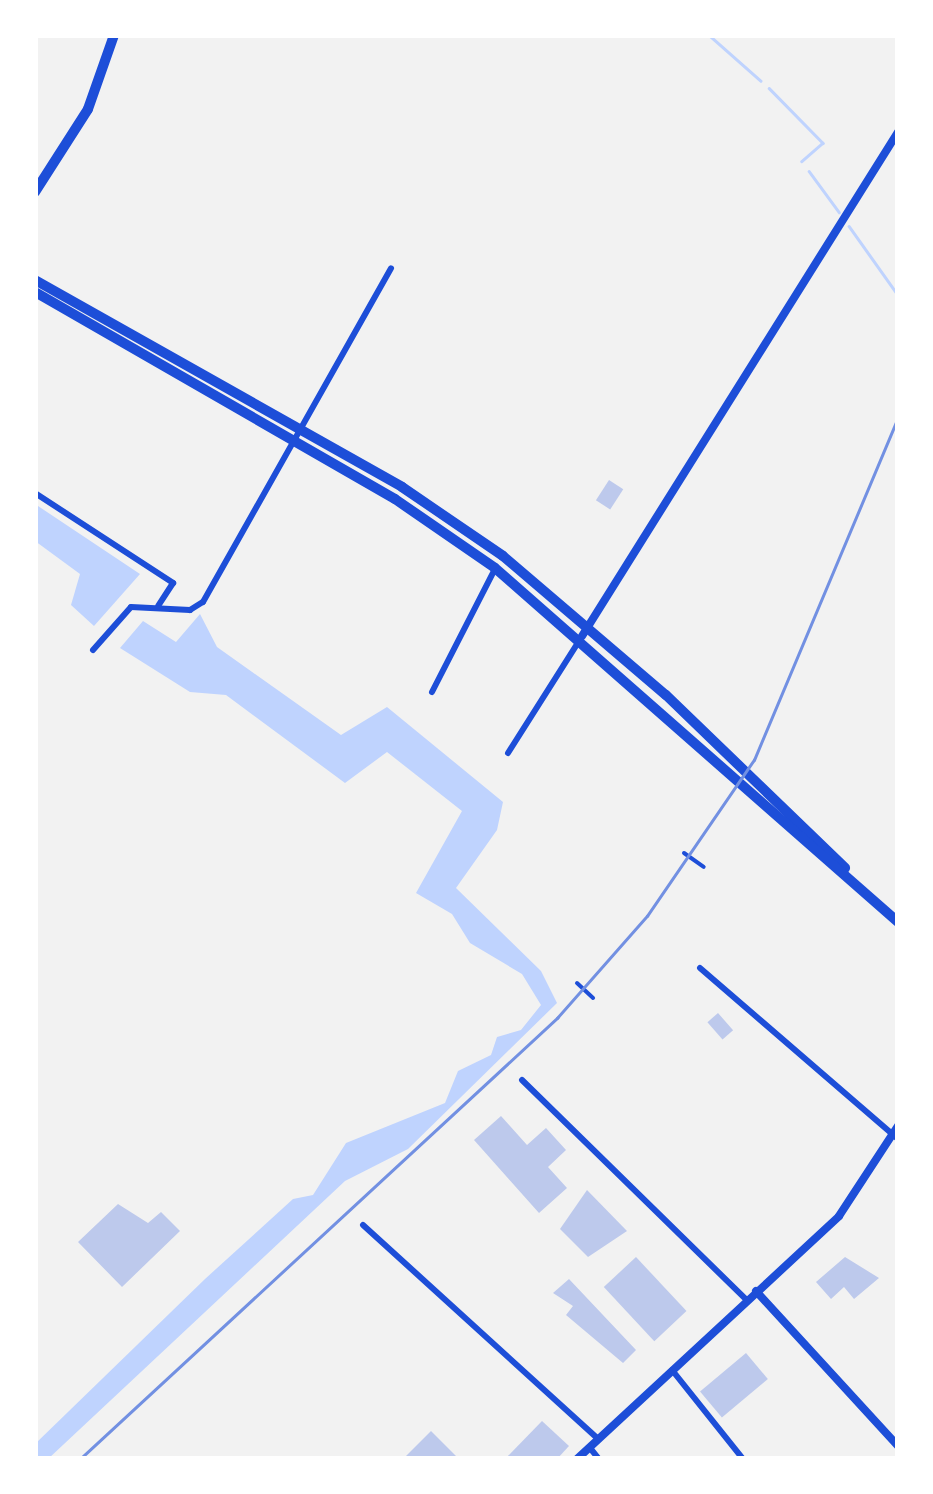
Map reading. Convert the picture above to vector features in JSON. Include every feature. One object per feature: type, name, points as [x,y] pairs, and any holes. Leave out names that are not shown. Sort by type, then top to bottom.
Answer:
[{"type":"highway","points":[[35,192],[88,109],[114,35]]},
{"type":"highway","points":[[35,280],[298,427],[503,556],[737,760],[898,922]]},
{"type":"highway","points":[[35,292],[292,439],[495,568],[585,631],[755,800],[855,880]]},
{"type":"street","points":[[508,752],[898,132]]},
{"type":"street","points":[[92,650],[131,607],[190,610],[203,602],[298,427],[391,268]]},
{"type":"street","points":[[35,492],[172,583],[158,606]]},
{"type":"street","points":[[432,692],[495,568]]},
{"type":"street","points":[[684,853],[704,867]]},
{"type":"street","points":[[578,1459],[839,1216],[896,1133],[700,968]]},
{"type":"street","points":[[577,983],[592,998]]},
{"type":"street","points":[[522,1080],[746,1300]]},
{"type":"street","points":[[362,1225],[598,1440]]},
{"type":"street","points":[[756,1291],[898,1446]]},
{"type":"street","points":[[672,1370],[743,1459]]},
{"type":"street","points":[[590,1448],[599,1459]]},
{"type":"water","points":[[35,504],[140,574],[94,626],[71,605],[80,574],[35,541]]},
{"type":"water","points":[[200,614],[217,647],[341,735],[387,707],[503,802],[497,830],[456,888],[541,971],[557,1003],[408,1149],[345,1181],[48,1459],[35,1459],[35,1444],[205,1279],[293,1199],[313,1195],[346,1143],[445,1103],[458,1071],[491,1055],[497,1037],[521,1030],[541,1005],[522,974],[470,943],[452,914],[416,893],[462,811],[387,752],[345,783],[226,695],[190,692],[120,648],[143,621],[176,642]]},
{"type":"building","points":[[609,480],[623,489],[610,509],[596,500]]},
{"type":"building","points":[[718,1013],[733,1030],[723,1040],[707,1022]]},
{"type":"building","points":[[501,1116],[527,1145],[546,1128],[566,1150],[548,1167],[567,1188],[539,1213],[474,1140]]},
{"type":"building","points":[[587,1190],[627,1231],[588,1257],[560,1229]]},
{"type":"building","points":[[118,1204],[148,1223],[161,1212],[180,1231],[122,1287],[78,1242]]},
{"type":"building","points":[[636,1257],[686,1311],[654,1341],[604,1287]]},
{"type":"building","points":[[845,1257],[879,1278],[854,1299],[844,1287],[831,1299],[816,1282]]},
{"type":"building","points":[[569,1279],[636,1350],[623,1363],[566,1315],[573,1306],[553,1293]]},
{"type":"building","points":[[746,1353],[768,1379],[722,1418],[700,1392]]},
{"type":"building","points":[[542,1421],[569,1446],[557,1459],[505,1459]]},
{"type":"building","points":[[431,1431],[459,1459],[403,1459]]},
{"type":"waterway","points":[[709,35],[761,81]]},
{"type":"waterway","points":[[769,88],[823,143],[802,161]]},
{"type":"waterway","points":[[809,171],[839,212]]},
{"type":"waterway","points":[[849,226],[898,295]]},
{"type":"railway","points":[[80,1459],[557,1018],[647,916],[754,760],[898,417]]}]
